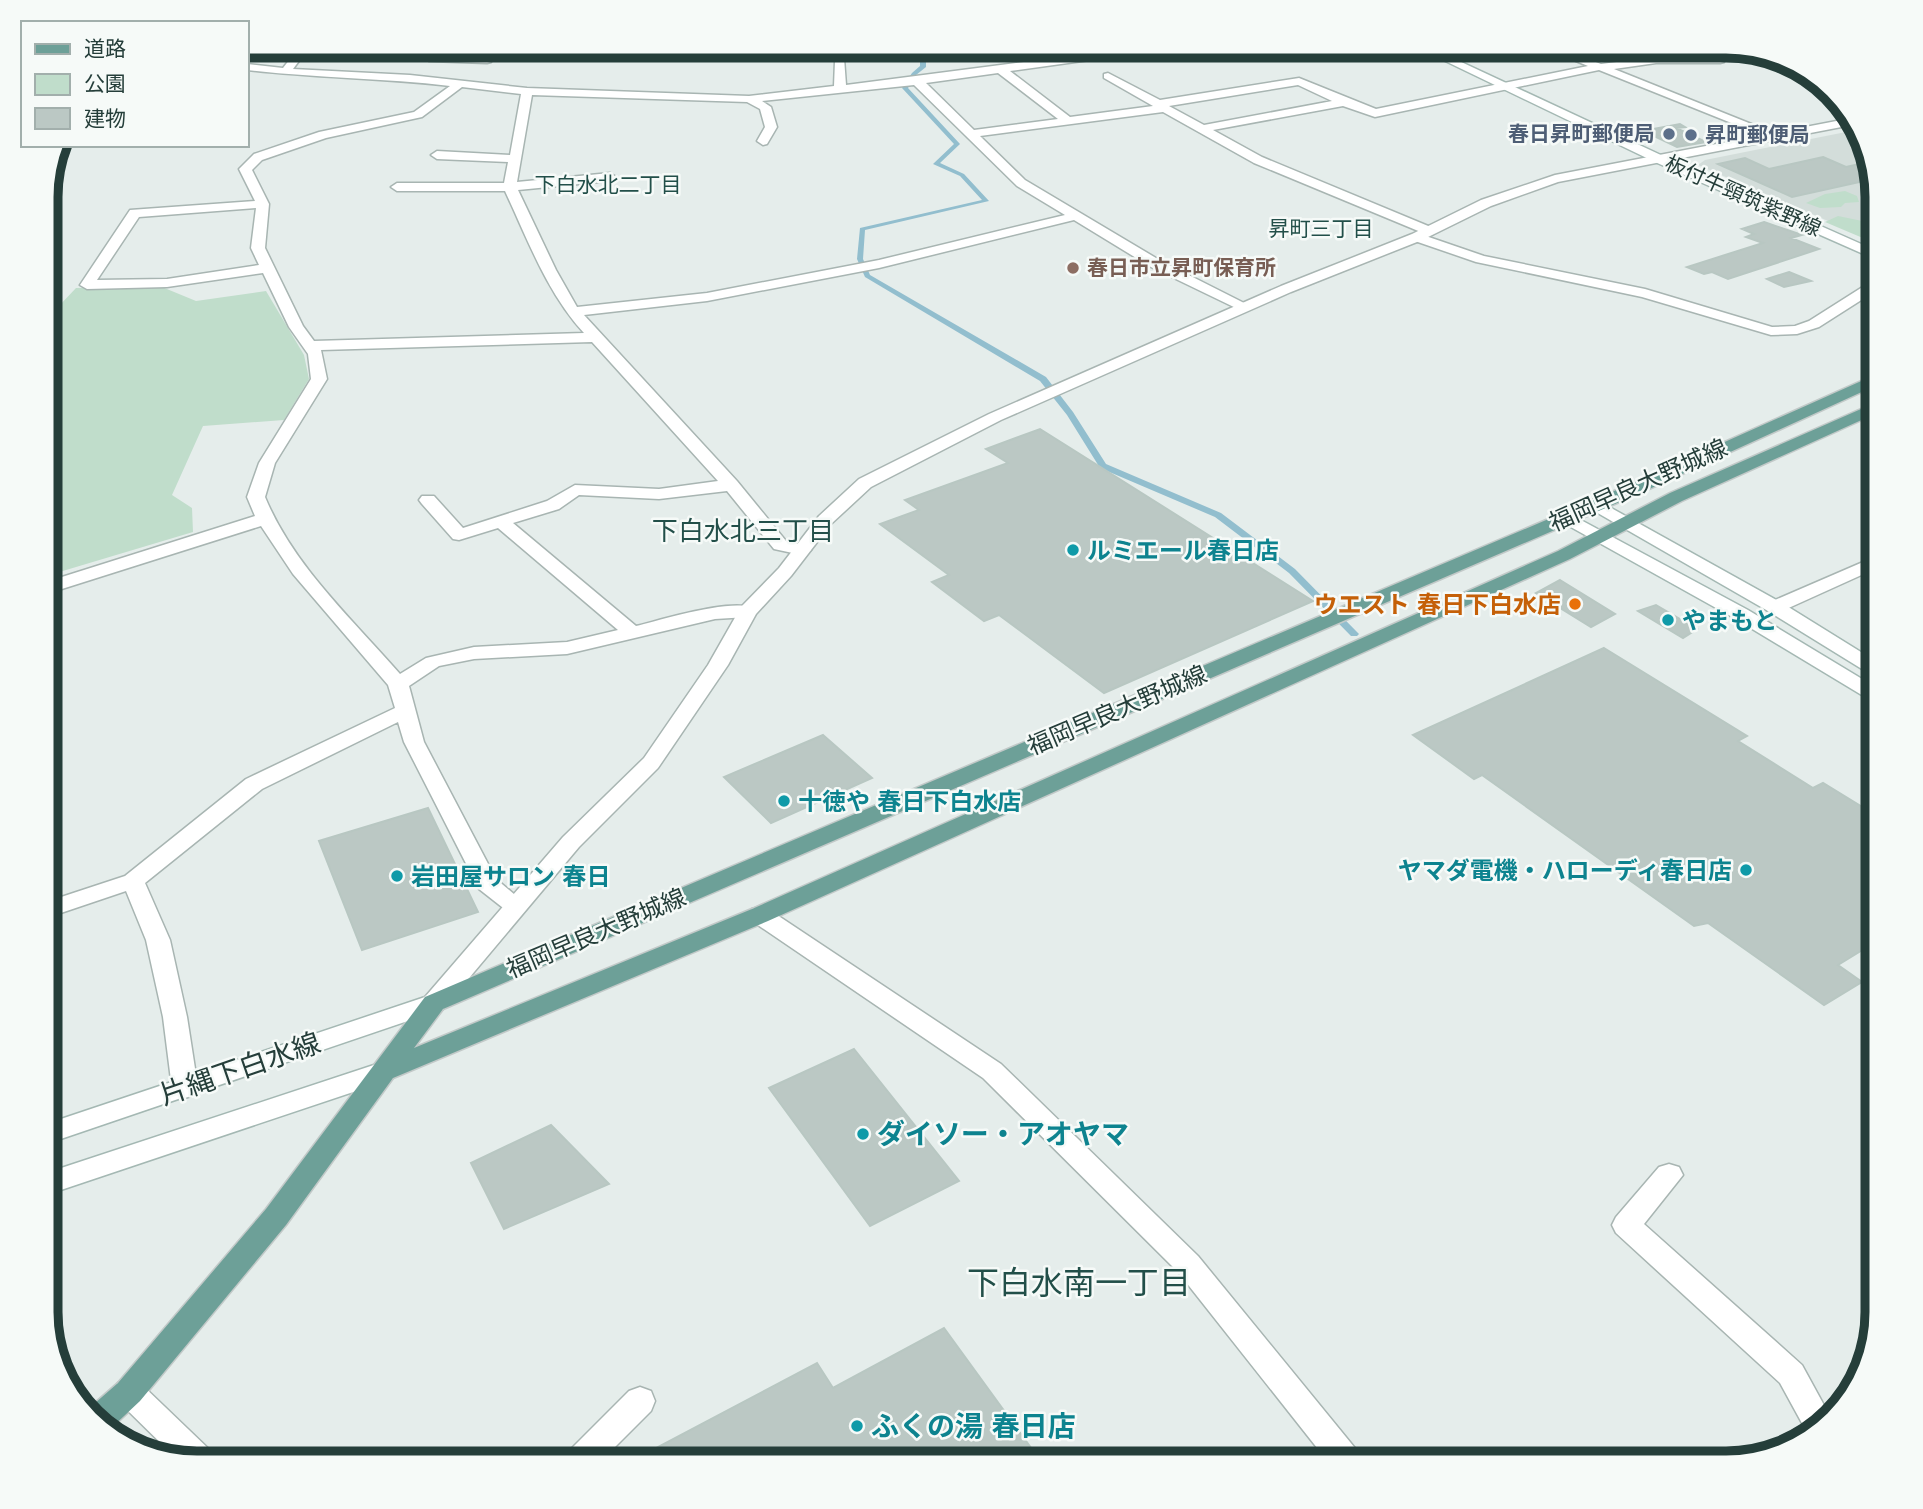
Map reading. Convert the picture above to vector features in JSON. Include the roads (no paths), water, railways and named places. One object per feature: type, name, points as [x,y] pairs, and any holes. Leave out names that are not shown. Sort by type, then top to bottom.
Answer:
[{"type":"main road","name":"福岡早良大野城線","points":[[434,1003],[1639,487],[1865,385]]},
{"type":"main road","name":"福岡早良大野城線","points":[[383,1072],[760,915],[1604,537],[1676,497],[1865,413]]},
{"type":"main road","points":[[104,1415],[130,1392],[276,1217],[434,1003]]},
{"type":"street","points":[[285,72],[296,58]]},
{"type":"street","points":[[410,78],[429,58],[487,61],[489,58]]},
{"type":"street","points":[[837,58],[840,60],[840,89]]},
{"type":"street","points":[[248,67],[285,72],[410,78],[527,91],[749,99],[917,81],[1082,58]]},
{"type":"street","name":"板付牛頸筑紫野線","points":[[1445,58],[1659,159],[1865,250]]},
{"type":"street","points":[[1576,58],[1778,136]]},
{"type":"street","points":[[972,134],[1068,122],[1299,81],[1375,113],[1600,67],[1656,60],[1720,60]]},
{"type":"street","points":[[999,69],[1042,99],[1068,122]]},
{"type":"street","points":[[1108,76],[1258,160],[1481,259],[1645,293],[1771,331],[1797,330],[1814,324],[1865,292]]},
{"type":"street","points":[[917,81],[1021,183],[1156,264],[1245,307]]},
{"type":"street","points":[[459,84],[418,115],[323,135],[258,157],[246,169],[263,204],[258,248],[296,327],[316,354],[319,379],[267,463],[256,497],[265,519],[299,570],[398,684],[414,742],[487,884],[515,905]]},
{"type":"street","points":[[527,91],[510,187],[549,270],[573,312],[731,485],[780,545],[802,550]]},
{"type":"street","points":[[749,99],[765,107],[771,127],[763,141]]},
{"type":"street","points":[[1200,129],[1344,102]]},
{"type":"street","points":[[434,1003],[571,842],[651,764],[718,666],[748,611],[825,520],[865,482],[995,417],[1245,307],[1422,234],[1486,203],[1555,179],[1844,123]]},
{"type":"street","points":[[437,155],[513,159]]},
{"type":"street","points":[[397,187],[510,187],[610,177]]},
{"type":"street","points":[[263,204],[135,213],[87,285],[167,284],[267,268]]},
{"type":"street","points":[[573,312],[707,297],[879,264],[1076,216]]},
{"type":"street","points":[[310,346],[596,337]]},
{"type":"street","points":[[428,500],[459,535],[553,505],[575,490],[659,494],[731,485]]},
{"type":"street","points":[[1595,504],[1865,662]]},
{"type":"street","points":[[1566,517],[1741,614],[1865,688]]},
{"type":"street","points":[[58,584],[265,519]]},
{"type":"street","points":[[502,523],[632,632]]},
{"type":"street","points":[[1775,607],[1865,567]]},
{"type":"street","points":[[398,684],[433,662],[474,653],[567,648],[715,613],[748,611]]},
{"type":"street","points":[[58,906],[133,881],[254,784],[405,712]]},
{"type":"street","points":[[133,881],[158,940],[175,1017],[186,1088]]},
{"type":"street","points":[[760,915],[992,1071],[1188,1264],[1338,1451]]},
{"type":"street","name":"片縄下白水線","points":[[58,1130],[434,1003]]},
{"type":"street","name":"片縄下白水線","points":[[58,1180],[383,1072]]},
{"type":"street","points":[[1669,1175],[1626,1225],[1791,1374],[1815,1418]]},
{"type":"street","points":[[130,1392],[189,1451]]},
{"type":"street","points":[[591,1451],[640,1401]]},
{"type":"waterway","points":[[918,58],[923,60],[923,67],[914,74],[905,88],[957,144],[936,164],[962,175],[986,201],[862,229],[860,259],[867,276],[1043,379],[1070,414],[1103,466],[1218,515],[1292,571],[1354,634]]},
{"type":"place","name":"春日昇町郵便局","points":[[1669,134]]},
{"type":"place","name":"昇町郵便局","points":[[1691,135]]},
{"type":"place","name":"春日市立昇町保育所","points":[[1073,268]]},
{"type":"place","name":"ルミエール春日店","points":[[1073,550]]},
{"type":"place","name":"ウエスト 春日下白水店","points":[[1575,604]]},
{"type":"place","name":"やまもと","points":[[1668,620]]},
{"type":"place","name":"十徳や 春日下白水店","points":[[784,801]]},
{"type":"place","name":"ヤマダ電機・ハローディ春日店","points":[[1746,870]]},
{"type":"place","name":"岩田屋サロン 春日","points":[[397,876]]},
{"type":"place","name":"ダイソー・アオヤマ","points":[[863,1134]]},
{"type":"place","name":"ふくの湯 春日店","points":[[857,1426]]},
{"type":"district","name":"下白水北二丁目","points":[[608,185]]},
{"type":"district","name":"昇町三丁目","points":[[1321,229]]},
{"type":"district","name":"下白水北三丁目","points":[[743,531]]},
{"type":"district","name":"下白水南一丁目","points":[[1079,1283]]}]
